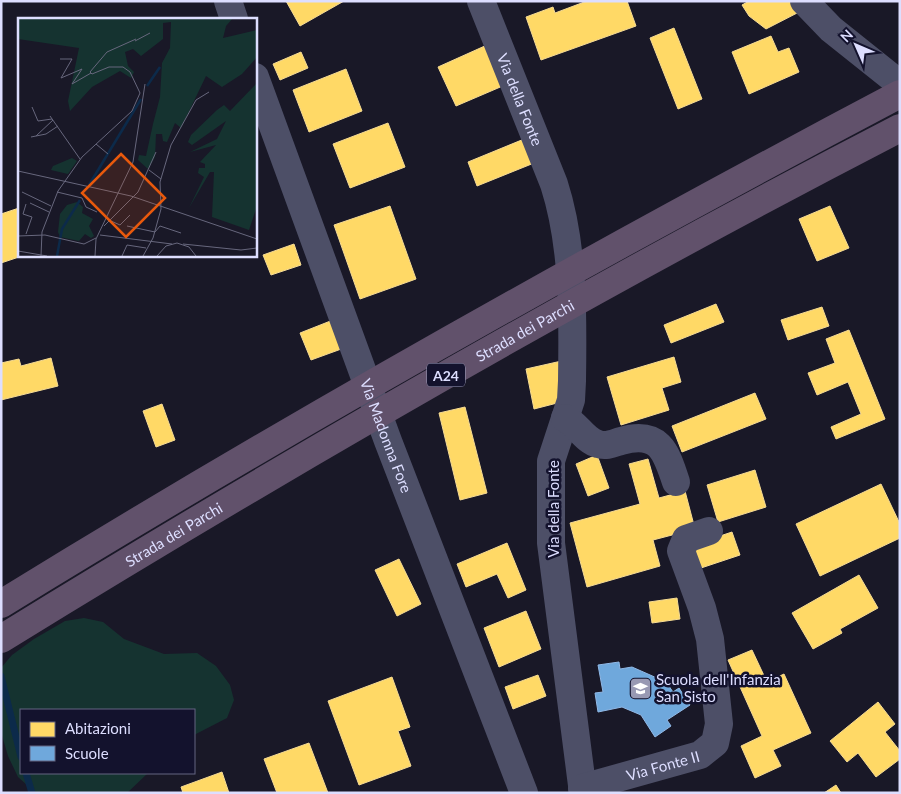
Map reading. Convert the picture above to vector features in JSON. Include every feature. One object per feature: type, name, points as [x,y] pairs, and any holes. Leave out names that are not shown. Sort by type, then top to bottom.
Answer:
[{"type":"highway","name":"Strada dei Parchi","points":[[1,604],[279,436],[521,300],[900,94]]},
{"type":"highway","name":"Strada dei Parchi","points":[[1,639],[279,471],[514,336],[779,190],[900,128]]},
{"type":"street","points":[[228,1],[234,18]]},
{"type":"street","name":"Via della Fonte","points":[[481,1],[554,184],[561,213],[567,257],[572,342],[571,400],[551,461],[551,542],[582,790]]},
{"type":"street","points":[[804,1],[831,29],[900,84]]},
{"type":"street","name":"Via Madonna Fore","points":[[256,80],[388,441],[524,793]]},
{"type":"street","points":[[565,418],[598,444],[606,445],[636,438],[655,442],[664,452],[676,482]]},
{"type":"street","name":"Via Fonte II","points":[[582,790],[700,755],[711,748],[718,738],[719,724],[710,639],[702,608],[681,551],[686,539],[709,531]]},
{"type":"green space","points":[[84,618],[103,622],[124,639],[164,654],[197,653],[216,666],[230,685],[234,700],[227,718],[195,734],[195,709],[20,709],[20,774],[147,774],[127,793],[36,793],[18,777],[8,756],[1,732],[1,668],[12,655],[34,639],[65,621]]},
{"type":"building: Abitazioni","points":[[286,1],[344,1],[300,26]]},
{"type":"building: Abitazioni","points":[[587,1],[627,1],[636,26],[541,60],[526,17],[553,7],[555,13]]},
{"type":"building: Abitazioni","points":[[749,1],[797,1],[801,11],[766,29],[749,16],[742,5]]},
{"type":"building: Abitazioni","points":[[674,28],[702,99],[678,109],[650,38]]},
{"type":"building: Abitazioni","points":[[771,36],[778,52],[789,48],[799,72],[749,94],[732,52]]},
{"type":"building: Abitazioni","points":[[487,45],[505,85],[456,106],[438,67]]},
{"type":"building: Abitazioni","points":[[301,52],[308,68],[280,80],[273,64]]},
{"type":"building: Abitazioni","points":[[346,69],[362,111],[309,132],[293,90]]},
{"type":"building: Abitazioni","points":[[388,123],[405,167],[350,188],[333,144]]},
{"type":"building: Abitazioni","points":[[529,137],[539,161],[477,186],[468,162]]},
{"type":"building: Abitazioni","points":[[390,206],[416,279],[360,299],[334,225]]},
{"type":"building: Abitazioni","points":[[830,206],[849,248],[817,261],[799,219]]},
{"type":"building: Abitazioni","points":[[18,208],[18,256],[22,256],[1,263],[1,214]]},
{"type":"building: Abitazioni","points":[[294,244],[301,265],[271,275],[263,255]]},
{"type":"building: Abitazioni","points":[[716,304],[724,322],[671,343],[664,325]]},
{"type":"building: Abitazioni","points":[[822,307],[829,326],[788,340],[781,320]]},
{"type":"building: Abitazioni","points":[[333,320],[344,348],[311,360],[300,333]]},
{"type":"building: Abitazioni","points":[[849,330],[885,419],[836,439],[831,427],[861,414],[848,382],[817,395],[808,373],[835,363],[826,339]]},
{"type":"building: Abitazioni","points":[[674,357],[681,382],[662,388],[669,410],[621,425],[607,377]]},
{"type":"building: Abitazioni","points":[[51,358],[58,386],[1,400],[1,363],[19,359],[21,366]]},
{"type":"building: Abitazioni","points":[[566,360],[565,401],[534,409],[526,369]]},
{"type":"building: Abitazioni","points":[[755,393],[766,419],[682,452],[672,426]]},
{"type":"building: Abitazioni","points":[[162,404],[175,440],[156,447],[143,411]]},
{"type":"building: Abitazioni","points":[[465,407],[487,493],[460,500],[439,413]]},
{"type":"building: Abitazioni","points":[[597,455],[609,488],[588,496],[576,464]]},
{"type":"building: Abitazioni","points":[[648,459],[659,498],[685,491],[695,529],[653,540],[660,566],[587,587],[570,523],[640,504],[629,464]]},
{"type":"building: Abitazioni","points":[[755,470],[766,507],[718,522],[707,485]]},
{"type":"building: Abitazioni","points":[[881,484],[900,524],[900,538],[820,576],[796,524]]},
{"type":"building: Abitazioni","points":[[732,532],[740,555],[701,568],[693,545]]},
{"type":"building: Abitazioni","points":[[507,543],[526,590],[508,598],[497,574],[466,587],[457,564]]},
{"type":"building: Abitazioni","points":[[399,559],[421,604],[397,616],[375,570]]},
{"type":"building: Abitazioni","points":[[859,575],[878,608],[840,629],[842,633],[813,649],[792,613]]},
{"type":"building: Abitazioni","points":[[677,598],[680,619],[652,623],[649,602]]},
{"type":"building: Abitazioni","points":[[526,611],[541,649],[499,667],[484,628]]},
{"type":"building: Abitazioni","points":[[752,650],[767,682],[784,674],[811,733],[773,750],[781,766],[755,778],[741,746],[762,736],[728,660]]},
{"type":"building: Abitazioni","points":[[538,675],[546,696],[513,709],[505,687]]},
{"type":"building: Abitazioni","points":[[392,677],[410,727],[398,731],[411,766],[359,785],[328,701]]},
{"type":"building: Abitazioni","points":[[878,702],[895,724],[885,732],[900,751],[900,759],[876,777],[858,753],[847,762],[830,741]]},
{"type":"building: Abitazioni","points":[[309,743],[328,793],[277,793],[264,759]]},
{"type":"building: Abitazioni","points":[[222,772],[229,793],[183,793],[181,787]]},
{"type":"building: Abitazioni","points":[[836,785],[841,793],[824,793]]},
{"type":"building: Scuole","points":[[619,662],[620,669],[632,667],[666,682],[673,692],[679,688],[690,705],[667,720],[671,726],[655,737],[641,715],[622,707],[598,712],[595,693],[603,692],[598,665]]},
{"type":"waterway","points":[[1,676],[20,753]]},
{"type":"waterway","points":[[26,774],[32,793]]},
{"type":"place","name":"Scuola dell'Infanzia San Sisto","points":[[640,688]]}]
